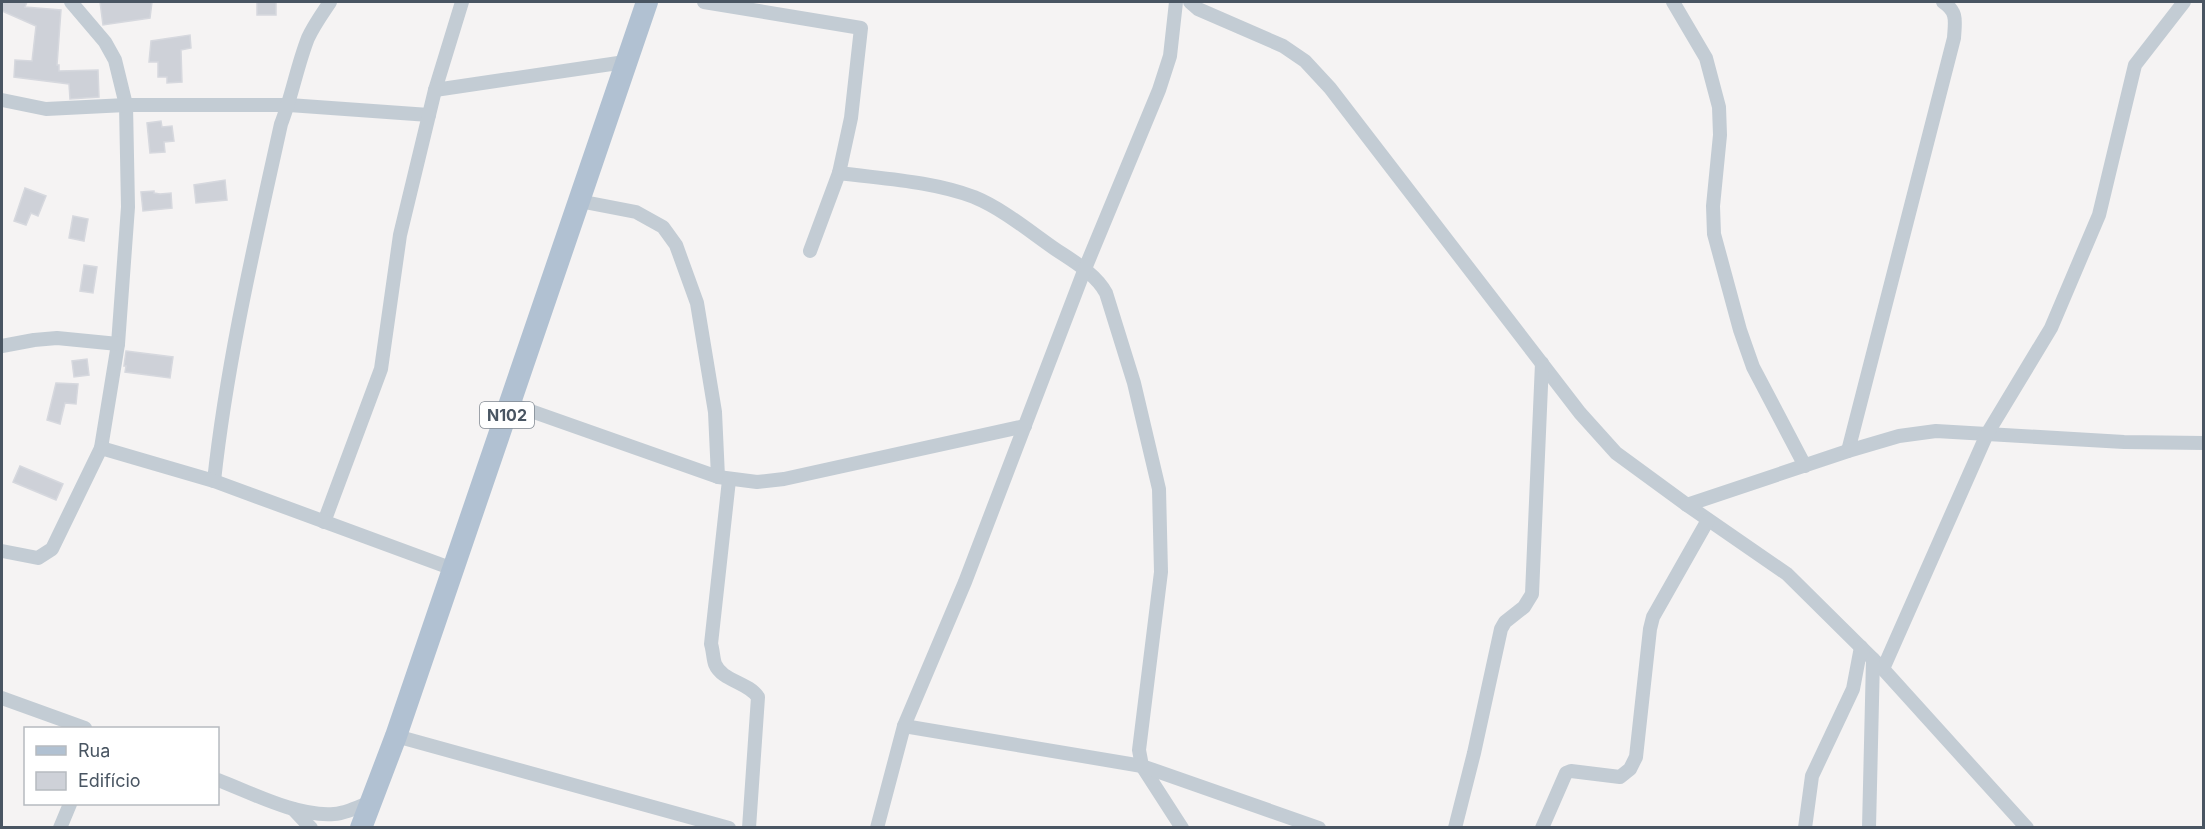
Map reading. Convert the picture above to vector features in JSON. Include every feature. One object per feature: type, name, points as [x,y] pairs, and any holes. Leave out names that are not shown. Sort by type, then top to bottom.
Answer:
[{"type":"main road","name":"N102","points":[[361,828],[396,736],[511,404],[647,2]]},
{"type":"street","points":[[2,551],[38,558],[52,549],[101,448],[118,344],[128,207],[126,105],[115,60],[105,42],[71,2]]},
{"type":"street","points":[[214,481],[220,422],[248,276],[281,124],[289,105],[307,40],[330,2]]},
{"type":"street","points":[[324,522],[381,369],[400,235],[435,90],[462,2]]},
{"type":"street","points":[[704,2],[861,28],[851,118],[839,173],[810,251]]},
{"type":"street","points":[[877,828],[904,726],[965,582],[1084,271],[1159,90],[1170,56],[1176,2]]},
{"type":"street","points":[[1190,2],[1198,9],[1282,46],[1305,61],[1330,88],[1580,413],[1616,453],[1787,574],[1878,664],[2027,828]]},
{"type":"street","points":[[1673,2],[1706,58],[1719,107],[1720,135],[1713,206],[1714,234],[1740,330],[1753,367],[1805,466]]},
{"type":"street","points":[[1848,451],[1954,38],[1955,17],[1952,8],[1943,2]]},
{"type":"street","points":[[1869,828],[1878,664],[1987,434],[2051,328],[2099,215],[2135,65],[2184,2]]},
{"type":"street","points":[[435,90],[626,62]]},
{"type":"street","points":[[2,100],[46,109],[126,105],[289,105],[429,115]]},
{"type":"street","points":[[839,173],[919,183],[974,197],[996,208],[1100,281],[1106,293],[1134,383],[1159,489],[1161,572],[1139,750],[1142,766],[1182,828]]},
{"type":"street","points":[[579,201],[636,212],[663,227],[676,245],[697,303],[723,478],[711,644],[716,666],[726,675],[753,690],[758,697],[749,828]]},
{"type":"street","points":[[2,346],[57,338],[118,344]]},
{"type":"street","points":[[1455,828],[1501,628],[1504,622],[1524,607],[1532,594],[1542,363]]},
{"type":"street","points":[[511,404],[723,478],[757,482],[784,479],[1025,426]]},
{"type":"street","points":[[1687,505],[1848,451],[1899,436],[1927,432],[2124,442],[2204,443]]},
{"type":"street","points":[[101,448],[214,481],[453,569]]},
{"type":"street","points":[[1542,828],[1566,773],[1571,771],[1620,777],[1630,769],[1636,757],[1653,617],[1708,520]]},
{"type":"street","points":[[1805,828],[1812,776],[1853,689],[1860,647]]},
{"type":"street","points":[[2,698],[80,727]]},
{"type":"street","points":[[904,726],[1142,766],[1319,828]]},
{"type":"street","points":[[396,736],[729,828]]},
{"type":"street","points":[[219,780],[293,809],[314,813],[333,814],[370,802]]},
{"type":"street","points":[[60,828],[70,805]]},
{"type":"street","points":[[293,809],[311,828]]},
{"type":"building","points":[[2,2],[27,2],[25,7],[61,10],[57,65],[59,65],[59,71],[98,70],[99,97],[70,99],[69,84],[14,77],[15,60],[32,61],[36,26],[2,11]]},
{"type":"building","points":[[100,2],[152,2],[150,18],[103,25]]},
{"type":"building","points":[[257,2],[276,2],[276,15],[257,15]]},
{"type":"building","points":[[190,35],[191,48],[181,50],[182,82],[167,83],[167,77],[158,77],[158,62],[149,62],[151,41]]},
{"type":"building","points":[[161,121],[162,127],[172,126],[174,141],[164,142],[165,152],[150,153],[147,123]]},
{"type":"building","points":[[225,180],[227,200],[196,203],[194,185]]},
{"type":"building","points":[[25,188],[46,196],[38,216],[31,213],[26,225],[14,221]]},
{"type":"building","points":[[154,191],[160,194],[171,193],[172,208],[143,211],[141,192]]},
{"type":"building","points":[[73,216],[88,219],[84,241],[69,238]]},
{"type":"building","points":[[84,265],[97,267],[93,293],[80,291]]},
{"type":"building","points":[[126,351],[173,357],[170,378],[125,372]]},
{"type":"building","points":[[87,359],[89,375],[74,377],[72,361]]},
{"type":"building","points":[[56,383],[78,384],[76,404],[65,403],[60,424],[47,420]]},
{"type":"building","points":[[20,466],[63,484],[56,500],[13,482]]}]
